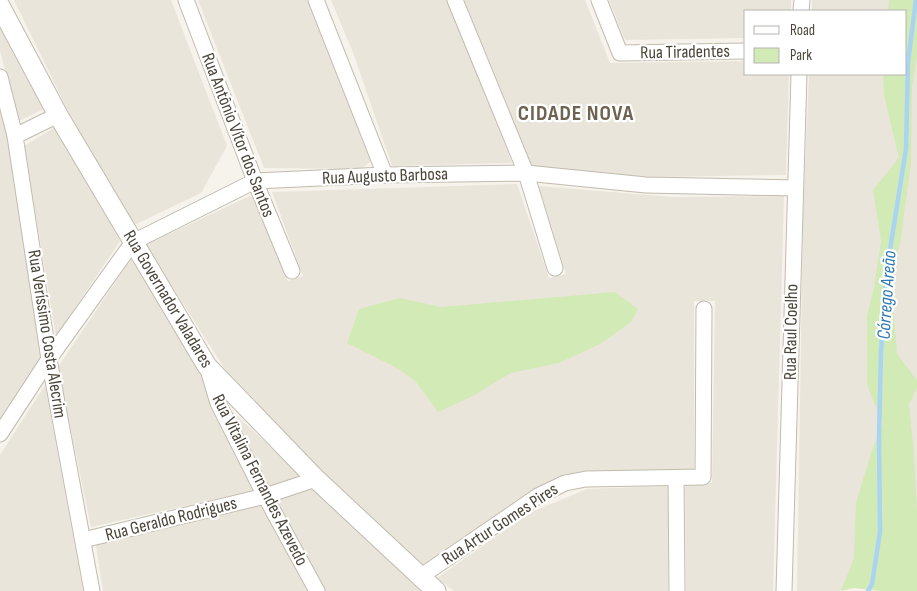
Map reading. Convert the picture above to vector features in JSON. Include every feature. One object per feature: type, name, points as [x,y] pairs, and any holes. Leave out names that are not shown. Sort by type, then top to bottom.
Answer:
[{"type":"street","name":"Rua Antônio Vítor dos Santos","points":[[186,0],[255,181],[292,270]]},
{"type":"street","points":[[316,0],[385,175]]},
{"type":"street","points":[[455,0],[526,173],[556,268]]},
{"type":"street","name":"Rua Tiradentes","points":[[600,0],[620,53],[744,51]]},
{"type":"street","name":"Rua Governador Valadares","points":[[0,6],[58,115],[207,366],[316,479],[436,591]]},
{"type":"street","name":"Rua Raul Coelho","points":[[784,591],[799,75]]},
{"type":"street","name":"Rua Veríssimo Costa Alecrim","points":[[0,77],[15,136],[49,359],[92,591]]},
{"type":"street","points":[[15,136],[58,115]]},
{"type":"street","name":"Rua Augusto Barbosa","points":[[0,434],[49,359],[133,242],[255,181],[385,175],[526,173],[646,185],[795,188]]},
{"type":"street","name":"Rua Artur Gomes Pires","points":[[420,577],[538,496],[564,483],[586,479],[703,477],[704,309]]},
{"type":"street","name":"Rua Vitalina Fernandes Azevedo","points":[[207,366],[218,403],[265,496],[317,591]]},
{"type":"street","points":[[676,478],[677,591]]},
{"type":"street","name":"Rua Geraldo Rodrigues","points":[[84,540],[265,496],[316,479]]},
{"type":"shaded area","points":[[14,0],[171,0],[227,146],[201,193],[132,226],[104,185]]},
{"type":"shaded area","points":[[198,0],[308,0],[371,161],[361,169],[264,168]]},
{"type":"shaded area","points":[[331,0],[447,0],[512,163],[392,166],[354,55]]},
{"type":"shaded area","points":[[464,0],[585,0],[610,63],[744,61],[744,75],[789,75],[786,175],[651,177],[532,166]]},
{"type":"shaded area","points":[[609,0],[791,0],[791,10],[744,10],[744,38],[625,40]]},
{"type":"shaded area","points":[[812,0],[917,0],[917,591],[881,591],[854,588],[839,591],[797,591],[803,214],[809,75],[907,75],[907,10],[812,10]]},
{"type":"shaded area","points":[[0,17],[48,107],[19,121],[0,51]]},
{"type":"shaded area","points":[[0,107],[8,139],[43,360],[0,420]]},
{"type":"shaded area","points":[[57,126],[120,241],[56,336],[24,146]]},
{"type":"shaded area","points":[[517,184],[549,278],[566,274],[539,186],[672,197],[784,196],[773,591],[686,591],[685,485],[712,483],[715,301],[694,301],[694,472],[577,472],[533,490],[418,568],[243,397],[145,245],[252,195],[288,281],[303,276],[272,192]]},
{"type":"shaded area","points":[[131,259],[200,367],[256,490],[91,527],[58,367]]},
{"type":"shaded area","points":[[45,385],[83,591],[0,591],[0,455]]},
{"type":"shaded area","points":[[221,401],[302,476],[269,489]]},
{"type":"shaded area","points":[[668,486],[668,591],[454,591],[437,578],[529,513],[587,489]]},
{"type":"shaded area","points":[[311,487],[423,591],[325,591],[277,501]]},
{"type":"shaded area","points":[[259,501],[308,591],[103,591],[96,545]]},
{"type":"green space","points":[[889,0],[917,0],[917,56],[912,87],[911,163],[900,245],[891,274],[897,354],[917,380],[917,388],[909,404],[917,511],[917,591],[881,591],[854,588],[841,591],[854,558],[856,503],[871,453],[883,424],[867,385],[867,316],[874,288],[881,241],[873,190],[899,158],[884,95],[883,75],[907,75],[907,10],[888,10]]},
{"type":"green space","points":[[615,292],[638,309],[631,322],[600,344],[559,363],[511,373],[473,396],[438,412],[416,382],[399,369],[347,343],[359,309],[400,298],[441,307]]},
{"type":"waterway","name":"Córrego Areão","points":[[868,591],[872,584],[880,532],[879,438],[881,351],[886,275],[906,149],[908,62],[916,0]]},
{"type":"district","name":"CIDADE NOVA","points":[[576,113]]}]
